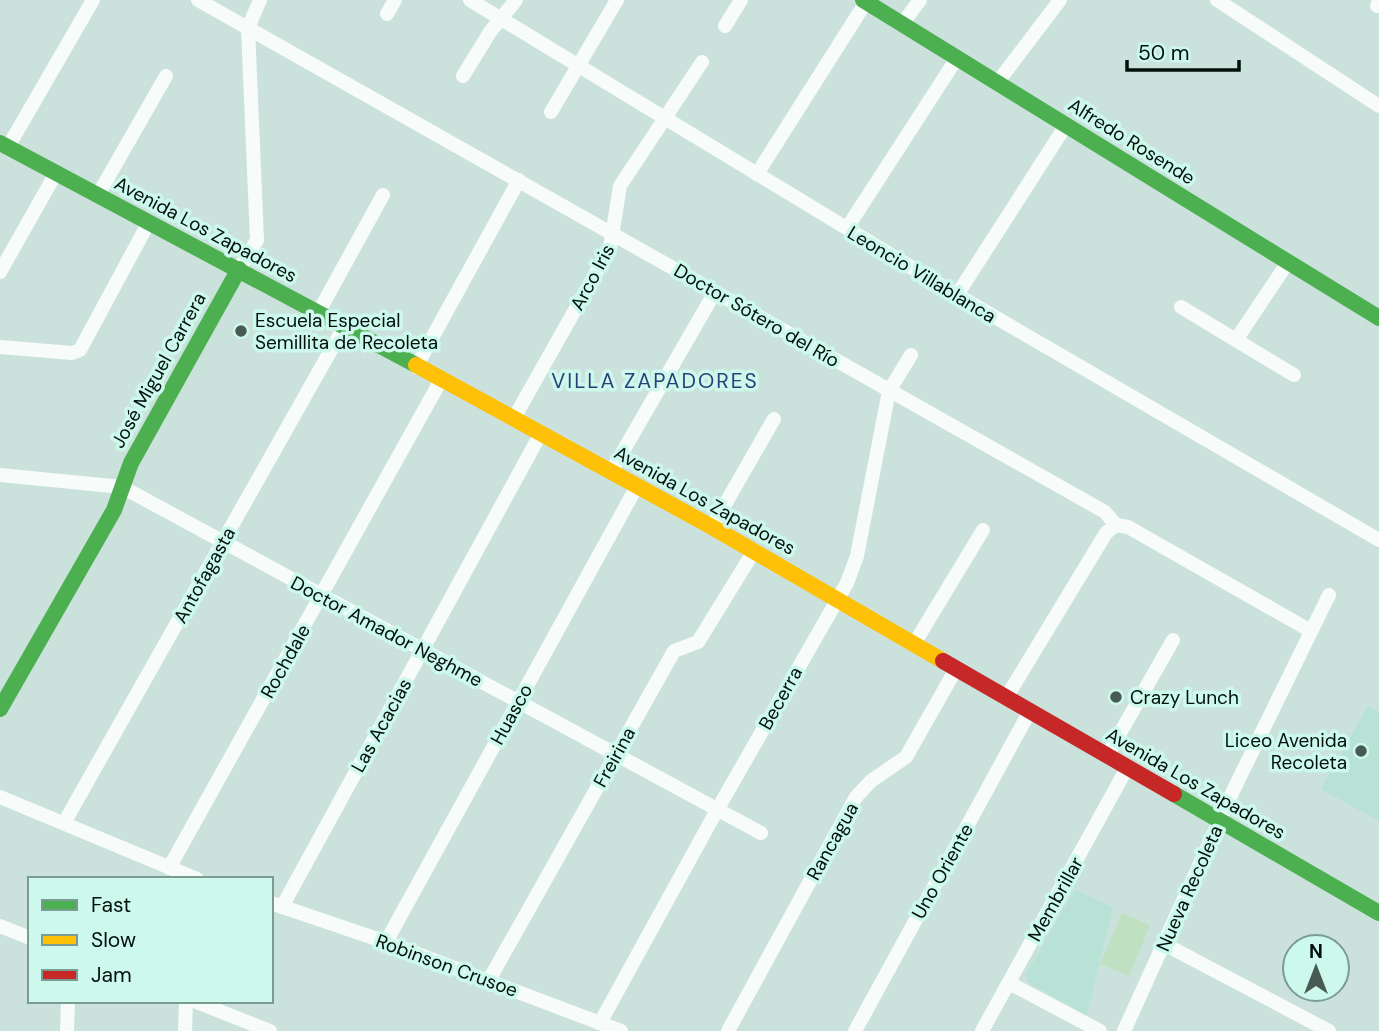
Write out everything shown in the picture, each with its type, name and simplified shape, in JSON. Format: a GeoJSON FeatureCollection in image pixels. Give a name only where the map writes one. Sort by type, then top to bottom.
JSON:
{"type":"FeatureCollection","features":[{"type":"Feature","properties":{"kind":"main road","name":"Alfredo Rosende"},"geometry":{"type":"LineString","coordinates":[[865,1],[1379,318]]}},
{"type":"Feature","properties":{"kind":"main road","name":"Avenida Los Zapadores"},"geometry":{"type":"LineString","coordinates":[[4,145],[239,269],[712,527],[1379,913]]}},
{"type":"Feature","properties":{"kind":"main road","name":"José Miguel Carrera"},"geometry":{"type":"LineString","coordinates":[[0,709],[114,510],[131,463],[239,269]]}},
{"type":"Feature","properties":{"kind":"street"},"geometry":{"type":"LineString","coordinates":[[4,145],[93,0]]}},
{"type":"Feature","properties":{"kind":"street","name":"Doctor Sótero del Río"},"geometry":{"type":"LineString","coordinates":[[198,0],[1105,512],[1116,525],[1128,527],[1311,631]]}},
{"type":"Feature","properties":{"kind":"street"},"geometry":{"type":"LineString","coordinates":[[248,28],[260,0]]}},
{"type":"Feature","properties":{"kind":"street"},"geometry":{"type":"LineString","coordinates":[[387,14],[395,0]]}},
{"type":"Feature","properties":{"kind":"street","name":"Leoncio Villablanca"},"geometry":{"type":"LineString","coordinates":[[470,0],[957,295],[1379,540]]}},
{"type":"Feature","properties":{"kind":"street"},"geometry":{"type":"LineString","coordinates":[[463,76],[516,0]]}},
{"type":"Feature","properties":{"kind":"street"},"geometry":{"type":"LineString","coordinates":[[551,112],[617,0]]}},
{"type":"Feature","properties":{"kind":"street"},"geometry":{"type":"LineString","coordinates":[[725,26],[741,0]]}},
{"type":"Feature","properties":{"kind":"street"},"geometry":{"type":"LineString","coordinates":[[902,24],[920,0]]}},
{"type":"Feature","properties":{"kind":"street"},"geometry":{"type":"LineString","coordinates":[[997,83],[1060,0]]}},
{"type":"Feature","properties":{"kind":"street"},"geometry":{"type":"LineString","coordinates":[[1217,0],[1379,106]]}},
{"type":"Feature","properties":{"kind":"street"},"geometry":{"type":"LineString","coordinates":[[757,174],[865,1]]}},
{"type":"Feature","properties":{"kind":"street","name":"José Miguel Carrera"},"geometry":{"type":"LineString","coordinates":[[239,269],[254,248],[257,235],[248,28]]}},
{"type":"Feature","properties":{"kind":"street"},"geometry":{"type":"LineString","coordinates":[[847,228],[957,58]]}},
{"type":"Feature","properties":{"kind":"street","name":"Arco Iris"},"geometry":{"type":"LineString","coordinates":[[514,418],[610,247],[620,186],[702,62]]}},
{"type":"Feature","properties":{"kind":"street"},"geometry":{"type":"LineString","coordinates":[[98,195],[166,76]]}},
{"type":"Feature","properties":{"kind":"street"},"geometry":{"type":"LineString","coordinates":[[957,295],[1066,125]]}},
{"type":"Feature","properties":{"kind":"street"},"geometry":{"type":"LineString","coordinates":[[0,272],[56,173]]}},
{"type":"Feature","properties":{"kind":"street"},"geometry":{"type":"LineString","coordinates":[[416,367],[519,180]]}},
{"type":"Feature","properties":{"kind":"street"},"geometry":{"type":"LineString","coordinates":[[318,313],[383,195]]}},
{"type":"Feature","properties":{"kind":"street"},"geometry":{"type":"LineString","coordinates":[[0,347],[77,352],[149,222]]}},
{"type":"Feature","properties":{"kind":"street"},"geometry":{"type":"LineString","coordinates":[[1236,340],[1288,262]]}},
{"type":"Feature","properties":{"kind":"street"},"geometry":{"type":"LineString","coordinates":[[611,472],[715,292]]}},
{"type":"Feature","properties":{"kind":"street"},"geometry":{"type":"LineString","coordinates":[[1181,307],[1294,376]]}},
{"type":"Feature","properties":{"kind":"street","name":"Antofagasta"},"geometry":{"type":"LineString","coordinates":[[64,823],[344,327]]}},
{"type":"Feature","properties":{"kind":"street","name":"Becerra"},"geometry":{"type":"LineString","coordinates":[[600,1023],[717,810],[847,583],[857,556],[889,391],[911,355]]}},
{"type":"Feature","properties":{"kind":"street","name":"Rochdale"},"geometry":{"type":"LineString","coordinates":[[169,868],[441,380]]}},
{"type":"Feature","properties":{"kind":"street"},"geometry":{"type":"LineString","coordinates":[[712,527],[774,419]]}},
{"type":"Feature","properties":{"kind":"street","name":"Las Acacias"},"geometry":{"type":"LineString","coordinates":[[277,905],[541,433]]}},
{"type":"Feature","properties":{"kind":"street","name":"Doctor Amador Neghme"},"geometry":{"type":"LineString","coordinates":[[1,478],[122,487],[761,833]]}},
{"type":"Feature","properties":{"kind":"street","name":"Huasco"},"geometry":{"type":"LineString","coordinates":[[386,942],[637,486]]}},
{"type":"Feature","properties":{"kind":"street"},"geometry":{"type":"LineString","coordinates":[[1006,698],[1106,533],[1116,525]]}},
{"type":"Feature","properties":{"kind":"street"},"geometry":{"type":"LineString","coordinates":[[914,644],[982,530]]}},
{"type":"Feature","properties":{"kind":"street","name":"Freirina"},"geometry":{"type":"LineString","coordinates":[[489,980],[674,651],[698,642],[754,551]]}},
{"type":"Feature","properties":{"kind":"street","name":"Nueva Recoleta"},"geometry":{"type":"LineString","coordinates":[[1124,1031],[1220,821],[1329,595]]}},
{"type":"Feature","properties":{"kind":"street"},"geometry":{"type":"LineString","coordinates":[[1107,756],[1173,640]]}},
{"type":"Feature","properties":{"kind":"street","name":"Rancagua"},"geometry":{"type":"LineString","coordinates":[[728,1031],[850,806],[863,789],[899,764],[911,750],[956,669]]}},
{"type":"Feature","properties":{"kind":"street","name":"Uno Oriente"},"geometry":{"type":"LineString","coordinates":[[855,1031],[1030,711]]}},
{"type":"Feature","properties":{"kind":"street","name":"Membrillar"},"geometry":{"type":"LineString","coordinates":[[982,1031],[1127,768]]}},
{"type":"Feature","properties":{"kind":"street"},"geometry":{"type":"LineString","coordinates":[[0,797],[192,877]]}},
{"type":"Feature","properties":{"kind":"street","name":"Robinson Crusoe"},"geometry":{"type":"LineString","coordinates":[[277,905],[386,942],[621,1031]]}},
{"type":"Feature","properties":{"kind":"street"},"geometry":{"type":"LineString","coordinates":[[0,926],[28,937]]}},
{"type":"Feature","properties":{"kind":"street"},"geometry":{"type":"LineString","coordinates":[[1164,944],[1329,1031]]}},
{"type":"Feature","properties":{"kind":"street"},"geometry":{"type":"LineString","coordinates":[[1009,984],[1100,1031]]}},
{"type":"Feature","properties":{"kind":"street"},"geometry":{"type":"LineString","coordinates":[[67,1031],[68,1003]]}},
{"type":"Feature","properties":{"kind":"street"},"geometry":{"type":"LineString","coordinates":[[185,1031],[187,1003]]}},
{"type":"Feature","properties":{"kind":"street"},"geometry":{"type":"LineString","coordinates":[[199,1003],[270,1031]]}},
{"type":"Feature","properties":{"kind":"shaded area","name":"Liceo Avenida Recoleta"},"geometry":{"type":"Polygon","coordinates":[[[1368,706],[1379,712],[1379,821],[1321,789],[1368,706]]]}},
{"type":"Feature","properties":{"kind":"shaded area"},"geometry":{"type":"Polygon","coordinates":[[[1075,890],[1113,907],[1087,1015],[1030,984],[1025,976],[1075,890]]]}},
{"type":"Feature","properties":{"kind":"shaded area"},"geometry":{"type":"Polygon","coordinates":[[[1122,913],[1150,925],[1129,976],[1100,964],[1122,913]]]}},
{"type":"Feature","properties":{"kind":"traffic: fast"},"geometry":{"type":"LineString","coordinates":[[863,0],[1379,318]]}},
{"type":"Feature","properties":{"kind":"traffic: fast"},"geometry":{"type":"LineString","coordinates":[[0,143],[416,365]]}},
{"type":"Feature","properties":{"kind":"traffic: fast"},"geometry":{"type":"LineString","coordinates":[[0,709],[114,510],[131,463],[239,269]]}},
{"type":"Feature","properties":{"kind":"traffic: fast"},"geometry":{"type":"LineString","coordinates":[[1174,794],[1379,913]]}},
{"type":"Feature","properties":{"kind":"traffic: slow"},"geometry":{"type":"LineString","coordinates":[[416,365],[712,527],[943,661]]}},
{"type":"Feature","properties":{"kind":"traffic: jam"},"geometry":{"type":"LineString","coordinates":[[943,661],[1174,794]]}},
{"type":"Feature","properties":{"kind":"place","name":"Escuela Especial Semillita de Recoleta"},"geometry":{"type":"Point","coordinates":[241,331]}},
{"type":"Feature","properties":{"kind":"place","name":"Crazy Lunch"},"geometry":{"type":"Point","coordinates":[1116,697]}},
{"type":"Feature","properties":{"kind":"place","name":"Liceo Avenida Recoleta"},"geometry":{"type":"Point","coordinates":[1361,751]}},
{"type":"Feature","properties":{"kind":"district","name":"VILLA ZAPADORES"},"geometry":{"type":"Point","coordinates":[655,381]}}]}
